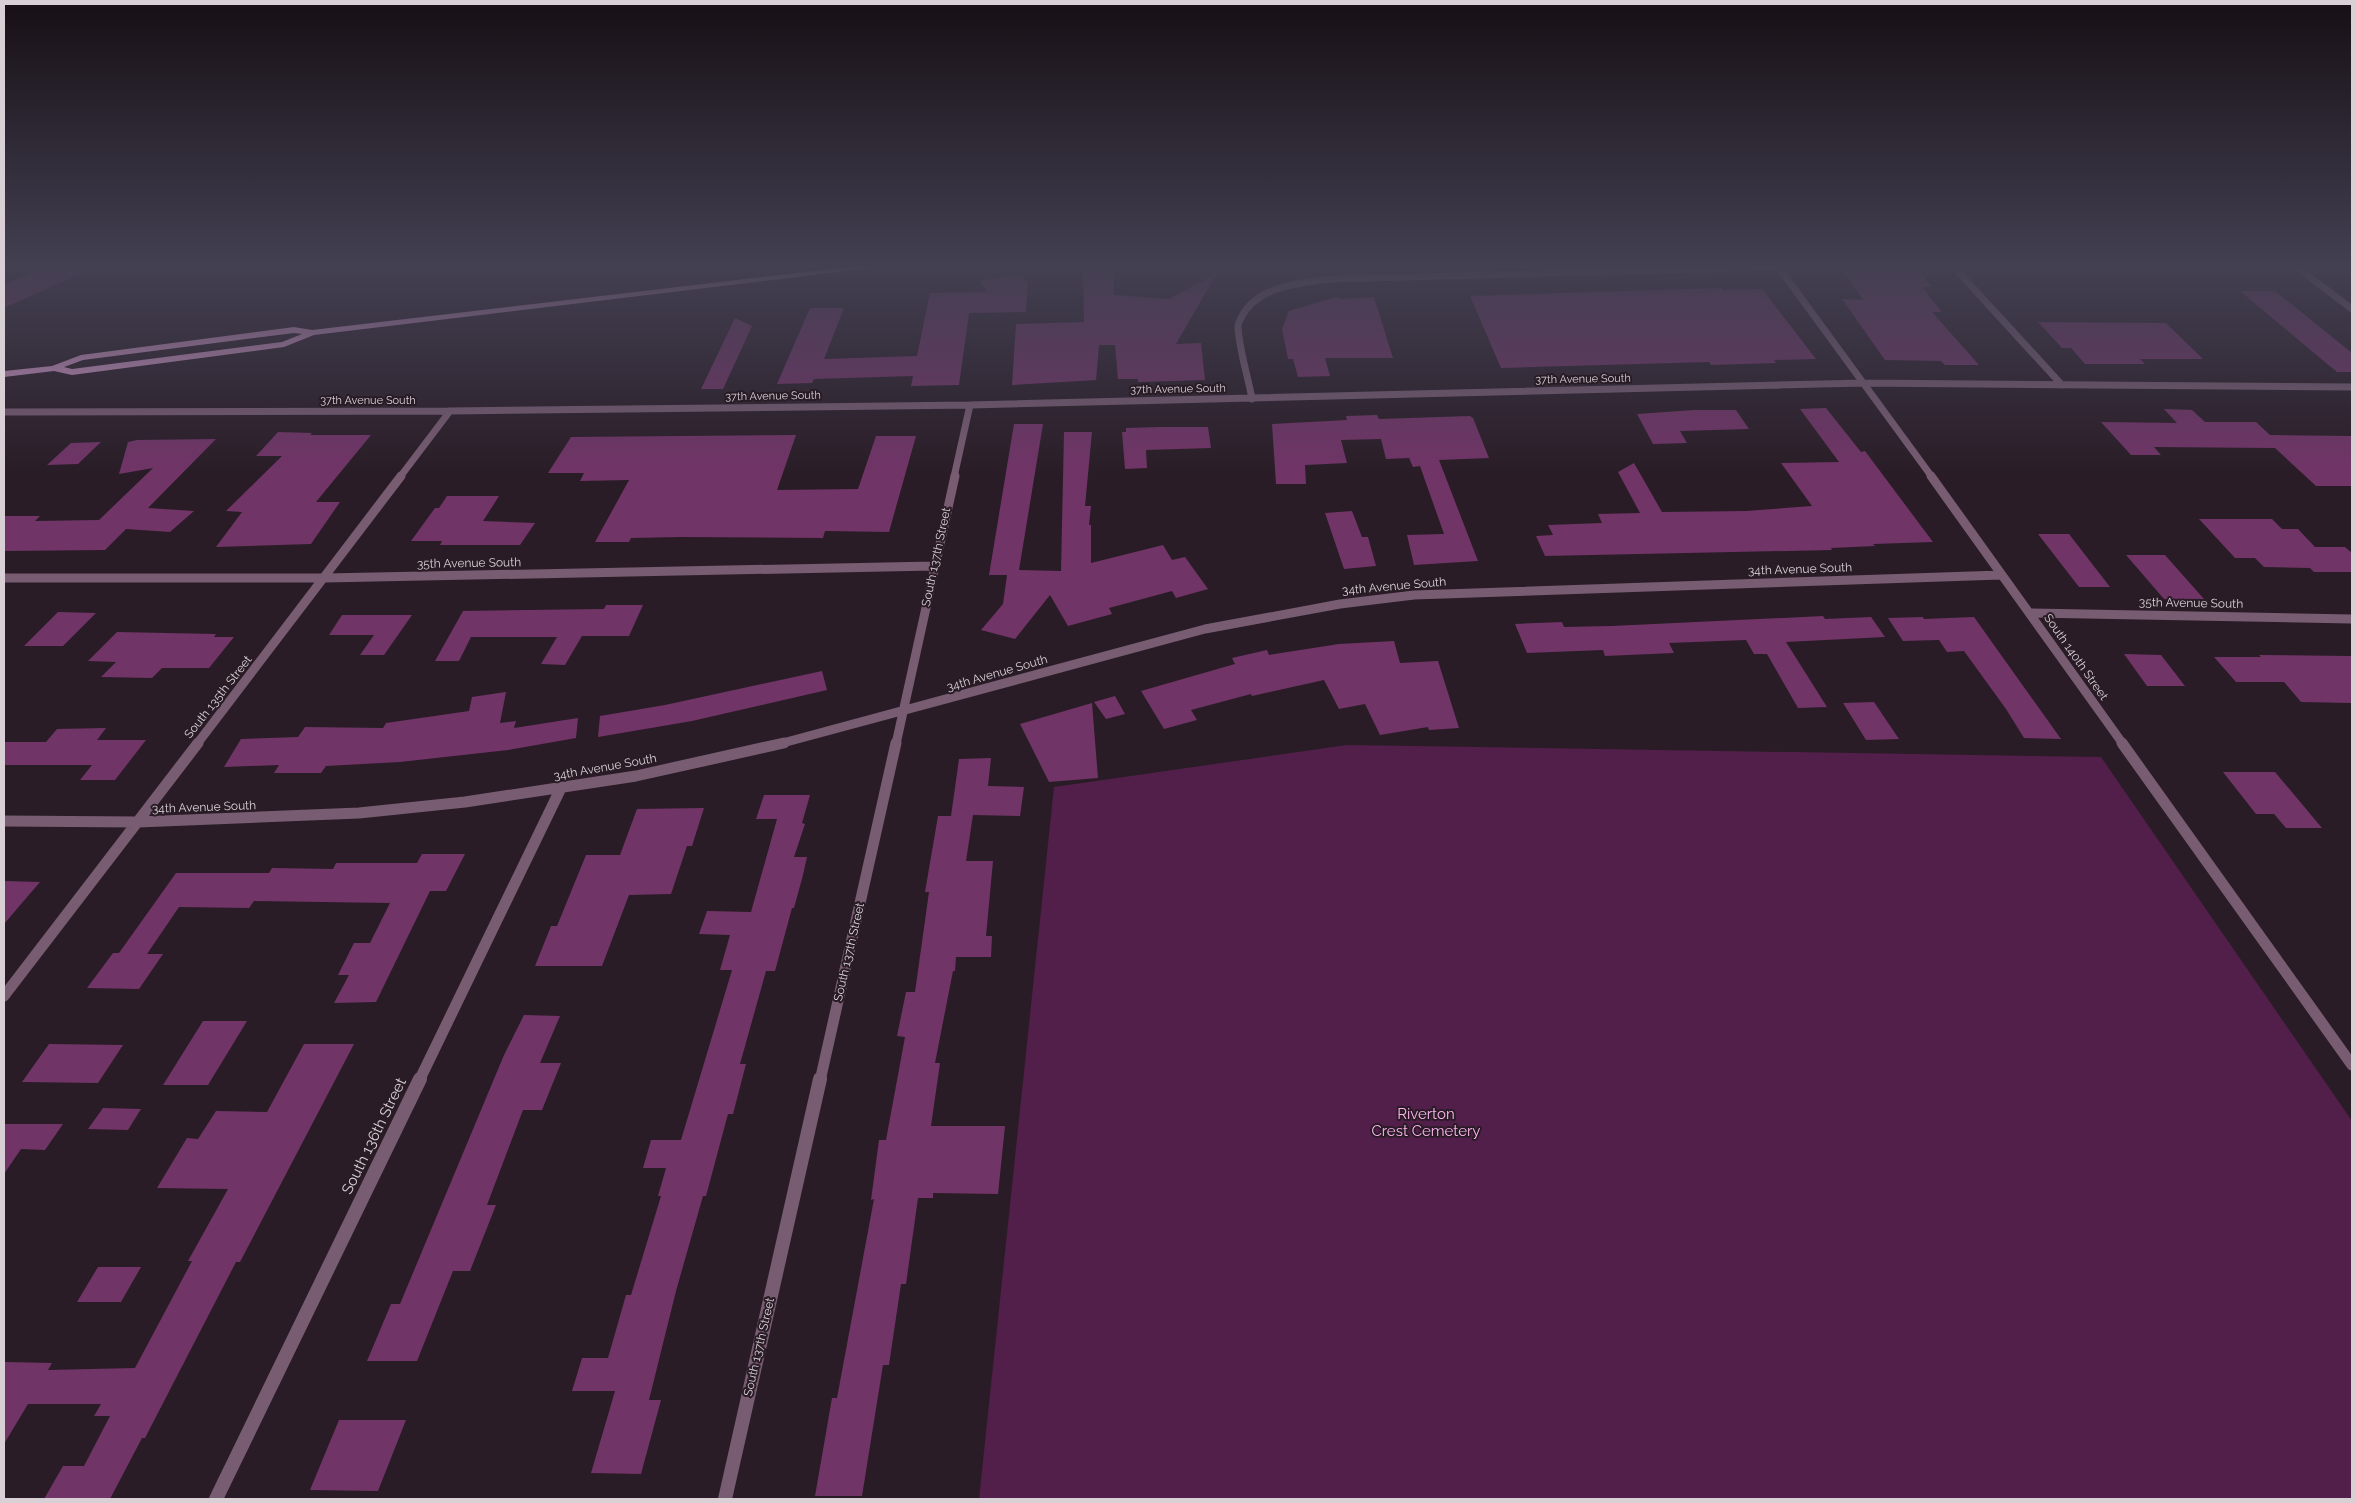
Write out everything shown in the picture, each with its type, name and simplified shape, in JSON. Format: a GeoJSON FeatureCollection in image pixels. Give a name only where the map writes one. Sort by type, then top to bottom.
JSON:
{"type":"FeatureCollection","features":[{"type":"Feature","properties":{"kind":"main road"},"geometry":{"type":"LineString","coordinates":[[4,374],[54,368],[72,372],[284,344],[307,335]]}},
{"type":"Feature","properties":{"kind":"street"},"geometry":{"type":"LineString","coordinates":[[1240,335],[1252,399]]}},
{"type":"Feature","properties":{"kind":"street","name":"South 140th Street"},"geometry":{"type":"LineString","coordinates":[[1829,335],[2030,613],[2352,1065]]}},
{"type":"Feature","properties":{"kind":"street"},"geometry":{"type":"LineString","coordinates":[[2017,335],[2062,385]]}},
{"type":"Feature","properties":{"kind":"street","name":"37th Avenue South"},"geometry":{"type":"LineString","coordinates":[[4,412],[450,411],[970,405],[1864,383],[2352,387]]}},
{"type":"Feature","properties":{"kind":"street","name":"South 137th Street"},"geometry":{"type":"LineString","coordinates":[[725,1499],[903,712],[970,405]]}},
{"type":"Feature","properties":{"kind":"street","name":"South 135th Street"},"geometry":{"type":"LineString","coordinates":[[4,996],[325,578],[450,411]]}},
{"type":"Feature","properties":{"kind":"street","name":"35th Avenue South"},"geometry":{"type":"LineString","coordinates":[[4,578],[325,578],[934,566]]}},
{"type":"Feature","properties":{"kind":"street","name":"34th Avenue South"},"geometry":{"type":"LineString","coordinates":[[4,821],[138,822],[359,813],[465,802],[560,788],[645,774],[785,743],[1205,629],[1340,604],[1414,595],[2001,575]]}},
{"type":"Feature","properties":{"kind":"street","name":"35th Avenue South"},"geometry":{"type":"LineString","coordinates":[[2030,613],[2352,619]]}},
{"type":"Feature","properties":{"kind":"street","name":"South 136th Street"},"geometry":{"type":"LineString","coordinates":[[216,1499],[560,788]]}},
{"type":"Feature","properties":{"kind":"green space","name":"Riverton Crest Cemetery"},"geometry":{"type":"Polygon","coordinates":[[[1347,745],[2101,757],[2352,1121],[2352,1499],[979,1499],[1054,787],[1347,745]]]}},
{"type":"Feature","properties":{"kind":"building"},"geometry":{"type":"Polygon","coordinates":[[[727,335],[748,335],[723,389],[701,389],[727,335]]]}},
{"type":"Feature","properties":{"kind":"building"},"geometry":{"type":"Polygon","coordinates":[[[798,335],[833,335],[824,359],[917,356],[921,335],[966,335],[959,385],[911,386],[913,376],[814,379],[812,383],[777,384],[798,335]]]}},
{"type":"Feature","properties":{"kind":"building"},"geometry":{"type":"Polygon","coordinates":[[[1015,335],[1181,335],[1176,344],[1201,343],[1205,380],[1138,382],[1138,379],[1118,379],[1115,345],[1099,345],[1096,380],[1012,385],[1015,335]]]}},
{"type":"Feature","properties":{"kind":"building"},"geometry":{"type":"Polygon","coordinates":[[[1283,335],[1386,335],[1393,358],[1325,358],[1330,376],[1298,377],[1293,359],[1288,359],[1283,335]]]}},
{"type":"Feature","properties":{"kind":"building"},"geometry":{"type":"Polygon","coordinates":[[[1487,335],[1798,335],[1816,359],[1774,360],[1776,363],[1711,365],[1709,362],[1501,368],[1487,335]]]}},
{"type":"Feature","properties":{"kind":"building"},"geometry":{"type":"Polygon","coordinates":[[[1867,335],[1953,335],[1979,365],[1945,365],[1941,361],[1885,360],[1867,335]]]}},
{"type":"Feature","properties":{"kind":"building"},"geometry":{"type":"Polygon","coordinates":[[[2050,335],[2178,335],[2203,359],[2140,359],[2145,364],[2085,364],[2071,348],[2062,348],[2050,335]]]}},
{"type":"Feature","properties":{"kind":"building"},"geometry":{"type":"Polygon","coordinates":[[[2293,335],[2330,335],[2352,353],[2352,372],[2337,372],[2293,335]]]}},
{"type":"Feature","properties":{"kind":"building"},"geometry":{"type":"Polygon","coordinates":[[[1826,408],[1861,452],[1865,451],[1933,542],[1873,544],[1875,546],[1831,548],[1832,550],[1545,556],[1536,536],[1553,535],[1548,525],[1602,523],[1598,514],[1640,513],[1618,472],[1634,463],[1662,512],[1746,511],[1812,506],[1781,463],[1839,462],[1800,409],[1826,408]]]}},
{"type":"Feature","properties":{"kind":"building"},"geometry":{"type":"Polygon","coordinates":[[[2164,409],[2192,410],[2205,422],[2256,422],[2270,435],[2352,436],[2352,486],[2316,486],[2275,448],[2154,447],[2161,455],[2131,455],[2101,422],[2177,423],[2164,409]]]}},
{"type":"Feature","properties":{"kind":"building"},"geometry":{"type":"Polygon","coordinates":[[[1694,410],[1736,410],[1749,429],[1680,431],[1687,443],[1653,444],[1637,414],[1694,410]]]}},
{"type":"Feature","properties":{"kind":"building"},"geometry":{"type":"Polygon","coordinates":[[[1377,415],[1379,419],[1470,416],[1473,418],[1489,458],[1439,460],[1478,561],[1414,565],[1407,535],[1444,534],[1420,466],[1413,467],[1409,458],[1386,459],[1381,439],[1341,440],[1347,463],[1305,465],[1306,484],[1276,484],[1272,424],[1347,420],[1346,416],[1377,415]]]}},
{"type":"Feature","properties":{"kind":"building"},"geometry":{"type":"Polygon","coordinates":[[[1014,424],[1043,424],[1019,570],[1061,571],[1064,432],[1092,432],[1085,506],[1091,506],[1089,525],[1091,525],[1091,563],[1163,545],[1172,560],[1185,557],[1208,589],[1176,598],[1172,591],[1109,608],[1112,614],[1068,626],[1050,595],[1015,639],[981,630],[1003,604],[1007,575],[989,575],[1014,424]]]}},
{"type":"Feature","properties":{"kind":"building"},"geometry":{"type":"Polygon","coordinates":[[[1208,427],[1211,448],[1146,450],[1147,468],[1125,469],[1122,432],[1126,432],[1126,428],[1208,427]]]}},
{"type":"Feature","properties":{"kind":"building"},"geometry":{"type":"Polygon","coordinates":[[[278,432],[312,433],[310,435],[371,435],[316,502],[340,502],[311,544],[216,547],[242,512],[226,511],[282,456],[256,456],[278,432]]]}},
{"type":"Feature","properties":{"kind":"building"},"geometry":{"type":"Polygon","coordinates":[[[796,435],[777,490],[858,489],[876,436],[916,436],[889,532],[825,531],[823,538],[681,537],[631,538],[629,542],[595,542],[629,480],[580,481],[584,473],[548,473],[571,437],[796,435]]]}},
{"type":"Feature","properties":{"kind":"building"},"geometry":{"type":"Polygon","coordinates":[[[216,439],[148,508],[194,511],[170,532],[126,529],[105,550],[4,551],[4,516],[40,516],[35,521],[99,520],[153,468],[119,474],[128,442],[137,440],[216,439]]]}},
{"type":"Feature","properties":{"kind":"building"},"geometry":{"type":"Polygon","coordinates":[[[101,442],[78,464],[47,465],[71,443],[101,442]]]}},
{"type":"Feature","properties":{"kind":"building"},"geometry":{"type":"Polygon","coordinates":[[[447,496],[499,496],[483,521],[535,523],[520,545],[440,545],[442,541],[411,541],[435,508],[439,508],[447,496]]]}},
{"type":"Feature","properties":{"kind":"building"},"geometry":{"type":"Polygon","coordinates":[[[1352,511],[1362,537],[1368,537],[1376,566],[1344,569],[1325,513],[1352,511]]]}},
{"type":"Feature","properties":{"kind":"building"},"geometry":{"type":"Polygon","coordinates":[[[2199,519],[2272,519],[2282,529],[2298,529],[2315,547],[2345,547],[2352,553],[2352,572],[2314,572],[2310,568],[2264,567],[2255,558],[2235,558],[2199,519]]]}},
{"type":"Feature","properties":{"kind":"building"},"geometry":{"type":"Polygon","coordinates":[[[2038,534],[2069,534],[2110,587],[2079,587],[2038,534]]]}},
{"type":"Feature","properties":{"kind":"building"},"geometry":{"type":"Polygon","coordinates":[[[2126,555],[2165,555],[2204,599],[2164,599],[2126,555]]]}},
{"type":"Feature","properties":{"kind":"building"},"geometry":{"type":"Polygon","coordinates":[[[606,605],[643,605],[629,636],[582,636],[565,665],[541,664],[557,637],[471,637],[459,661],[435,661],[463,611],[604,609],[606,605]]]}},
{"type":"Feature","properties":{"kind":"building"},"geometry":{"type":"Polygon","coordinates":[[[58,612],[96,613],[63,646],[24,646],[58,612]]]}},
{"type":"Feature","properties":{"kind":"building"},"geometry":{"type":"Polygon","coordinates":[[[342,615],[412,615],[384,655],[360,655],[374,635],[329,635],[342,615]]]}},
{"type":"Feature","properties":{"kind":"building"},"geometry":{"type":"Polygon","coordinates":[[[1823,616],[1825,619],[1871,617],[1885,637],[1786,642],[1827,707],[1798,708],[1767,654],[1754,654],[1746,640],[1669,643],[1674,653],[1605,656],[1603,650],[1527,653],[1515,624],[1562,622],[1564,627],[1612,626],[1823,616]]]}},
{"type":"Feature","properties":{"kind":"building"},"geometry":{"type":"Polygon","coordinates":[[[1923,617],[1924,619],[1974,617],[2061,739],[2024,738],[2006,709],[1964,651],[1947,652],[1939,640],[1903,641],[1888,618],[1923,617]]]}},
{"type":"Feature","properties":{"kind":"building"},"geometry":{"type":"Polygon","coordinates":[[[117,632],[216,634],[214,637],[234,637],[209,668],[162,668],[152,678],[101,677],[116,662],[88,661],[117,632]]]}},
{"type":"Feature","properties":{"kind":"building"},"geometry":{"type":"Polygon","coordinates":[[[1394,641],[1400,663],[1438,661],[1459,728],[1429,730],[1428,727],[1380,735],[1365,704],[1339,709],[1324,680],[1252,696],[1251,694],[1191,710],[1197,720],[1164,729],[1141,691],[1235,664],[1232,658],[1267,650],[1269,655],[1339,644],[1394,641]]]}},
{"type":"Feature","properties":{"kind":"building"},"geometry":{"type":"Polygon","coordinates":[[[2124,654],[2161,655],[2185,686],[2147,686],[2124,654]]]}},
{"type":"Feature","properties":{"kind":"building"},"geometry":{"type":"Polygon","coordinates":[[[2259,655],[2352,656],[2352,703],[2301,702],[2284,682],[2236,682],[2214,657],[2261,657],[2259,655]]]}},
{"type":"Feature","properties":{"kind":"building"},"geometry":{"type":"Polygon","coordinates":[[[822,671],[827,690],[692,721],[598,737],[600,716],[665,705],[822,671]]]}},
{"type":"Feature","properties":{"kind":"building"},"geometry":{"type":"Polygon","coordinates":[[[506,692],[500,723],[516,721],[514,728],[578,718],[576,738],[508,750],[400,762],[326,766],[321,773],[274,773],[279,765],[224,767],[241,739],[298,737],[305,727],[383,728],[386,723],[469,711],[472,697],[506,692]]]}},
{"type":"Feature","properties":{"kind":"building"},"geometry":{"type":"Polygon","coordinates":[[[1115,696],[1125,714],[1106,719],[1094,702],[1115,696]]]}},
{"type":"Feature","properties":{"kind":"building"},"geometry":{"type":"Polygon","coordinates":[[[1874,702],[1899,739],[1866,740],[1843,703],[1874,702]]]}},
{"type":"Feature","properties":{"kind":"building"},"geometry":{"type":"Polygon","coordinates":[[[1092,703],[1098,778],[1049,782],[1020,724],[1092,703]]]}},
{"type":"Feature","properties":{"kind":"building"},"geometry":{"type":"Polygon","coordinates":[[[106,728],[97,740],[146,740],[115,780],[80,780],[92,765],[4,765],[4,742],[46,742],[57,729],[106,728]]]}},
{"type":"Feature","properties":{"kind":"building"},"geometry":{"type":"Polygon","coordinates":[[[991,758],[988,786],[1024,787],[1020,816],[973,815],[966,861],[993,861],[986,936],[992,936],[991,957],[956,957],[955,971],[953,971],[935,1063],[940,1063],[931,1126],[1005,1126],[998,1194],[933,1193],[933,1198],[918,1198],[906,1284],[901,1284],[889,1365],[883,1365],[862,1496],[815,1496],[832,1398],[837,1398],[874,1199],[871,1200],[879,1140],[886,1140],[905,1037],[897,1036],[906,992],[915,992],[929,892],[925,892],[938,816],[951,816],[959,759],[991,758]]]}},
{"type":"Feature","properties":{"kind":"building"},"geometry":{"type":"Polygon","coordinates":[[[2223,772],[2275,772],[2322,828],[2286,828],[2274,814],[2256,814],[2223,772]]]}},
{"type":"Feature","properties":{"kind":"building"},"geometry":{"type":"Polygon","coordinates":[[[764,795],[810,795],[802,823],[805,824],[794,857],[807,857],[803,875],[775,971],[766,971],[740,1064],[746,1064],[733,1114],[728,1114],[706,1196],[703,1196],[676,1291],[649,1400],[661,1400],[641,1474],[591,1473],[615,1391],[572,1391],[582,1358],[608,1358],[626,1295],[631,1295],[661,1196],[658,1196],[666,1168],[643,1168],[651,1140],[681,1140],[732,970],[720,970],[730,935],[699,934],[707,911],[751,912],[777,819],[756,819],[764,795]]]}},
{"type":"Feature","properties":{"kind":"building"},"geometry":{"type":"Polygon","coordinates":[[[704,808],[692,846],[687,846],[671,894],[629,895],[602,966],[535,966],[551,926],[557,926],[586,855],[620,855],[637,809],[704,808]]]}},
{"type":"Feature","properties":{"kind":"building"},"geometry":{"type":"Polygon","coordinates":[[[422,854],[465,854],[446,891],[430,891],[376,1002],[334,1003],[349,975],[338,975],[354,943],[370,943],[390,903],[254,901],[249,908],[179,907],[147,954],[163,954],[139,989],[87,988],[113,953],[119,953],[176,873],[269,873],[272,868],[333,869],[336,863],[417,863],[422,854]]]}},
{"type":"Feature","properties":{"kind":"building"},"geometry":{"type":"Polygon","coordinates":[[[4,881],[40,882],[4,924],[4,881]]]}},
{"type":"Feature","properties":{"kind":"building"},"geometry":{"type":"Polygon","coordinates":[[[524,1015],[560,1016],[540,1063],[561,1063],[542,1110],[523,1110],[487,1205],[496,1205],[470,1271],[453,1271],[417,1361],[367,1361],[391,1304],[400,1304],[504,1055],[524,1015]]]}},
{"type":"Feature","properties":{"kind":"building"},"geometry":{"type":"Polygon","coordinates":[[[203,1021],[247,1021],[208,1085],[163,1085],[203,1021]]]}},
{"type":"Feature","properties":{"kind":"building"},"geometry":{"type":"Polygon","coordinates":[[[49,1044],[123,1045],[98,1083],[22,1082],[49,1044]]]}},
{"type":"Feature","properties":{"kind":"building"},"geometry":{"type":"Polygon","coordinates":[[[304,1044],[354,1044],[240,1262],[236,1262],[145,1438],[142,1438],[110,1499],[44,1499],[63,1466],[84,1466],[110,1416],[94,1416],[101,1404],[28,1404],[4,1444],[4,1362],[52,1363],[48,1370],[135,1368],[192,1261],[188,1261],[228,1189],[157,1188],[187,1138],[198,1139],[216,1111],[267,1112],[304,1044]]]}},
{"type":"Feature","properties":{"kind":"building"},"geometry":{"type":"Polygon","coordinates":[[[103,1108],[141,1109],[128,1130],[88,1129],[103,1108]]]}},
{"type":"Feature","properties":{"kind":"building"},"geometry":{"type":"Polygon","coordinates":[[[4,1124],[63,1124],[45,1150],[21,1149],[4,1174],[4,1124]]]}},
{"type":"Feature","properties":{"kind":"building"},"geometry":{"type":"Polygon","coordinates":[[[98,1267],[141,1267],[121,1302],[77,1302],[98,1267]]]}},
{"type":"Feature","properties":{"kind":"building"},"geometry":{"type":"Polygon","coordinates":[[[339,1420],[406,1420],[378,1491],[310,1490],[339,1420]]]}}]}
